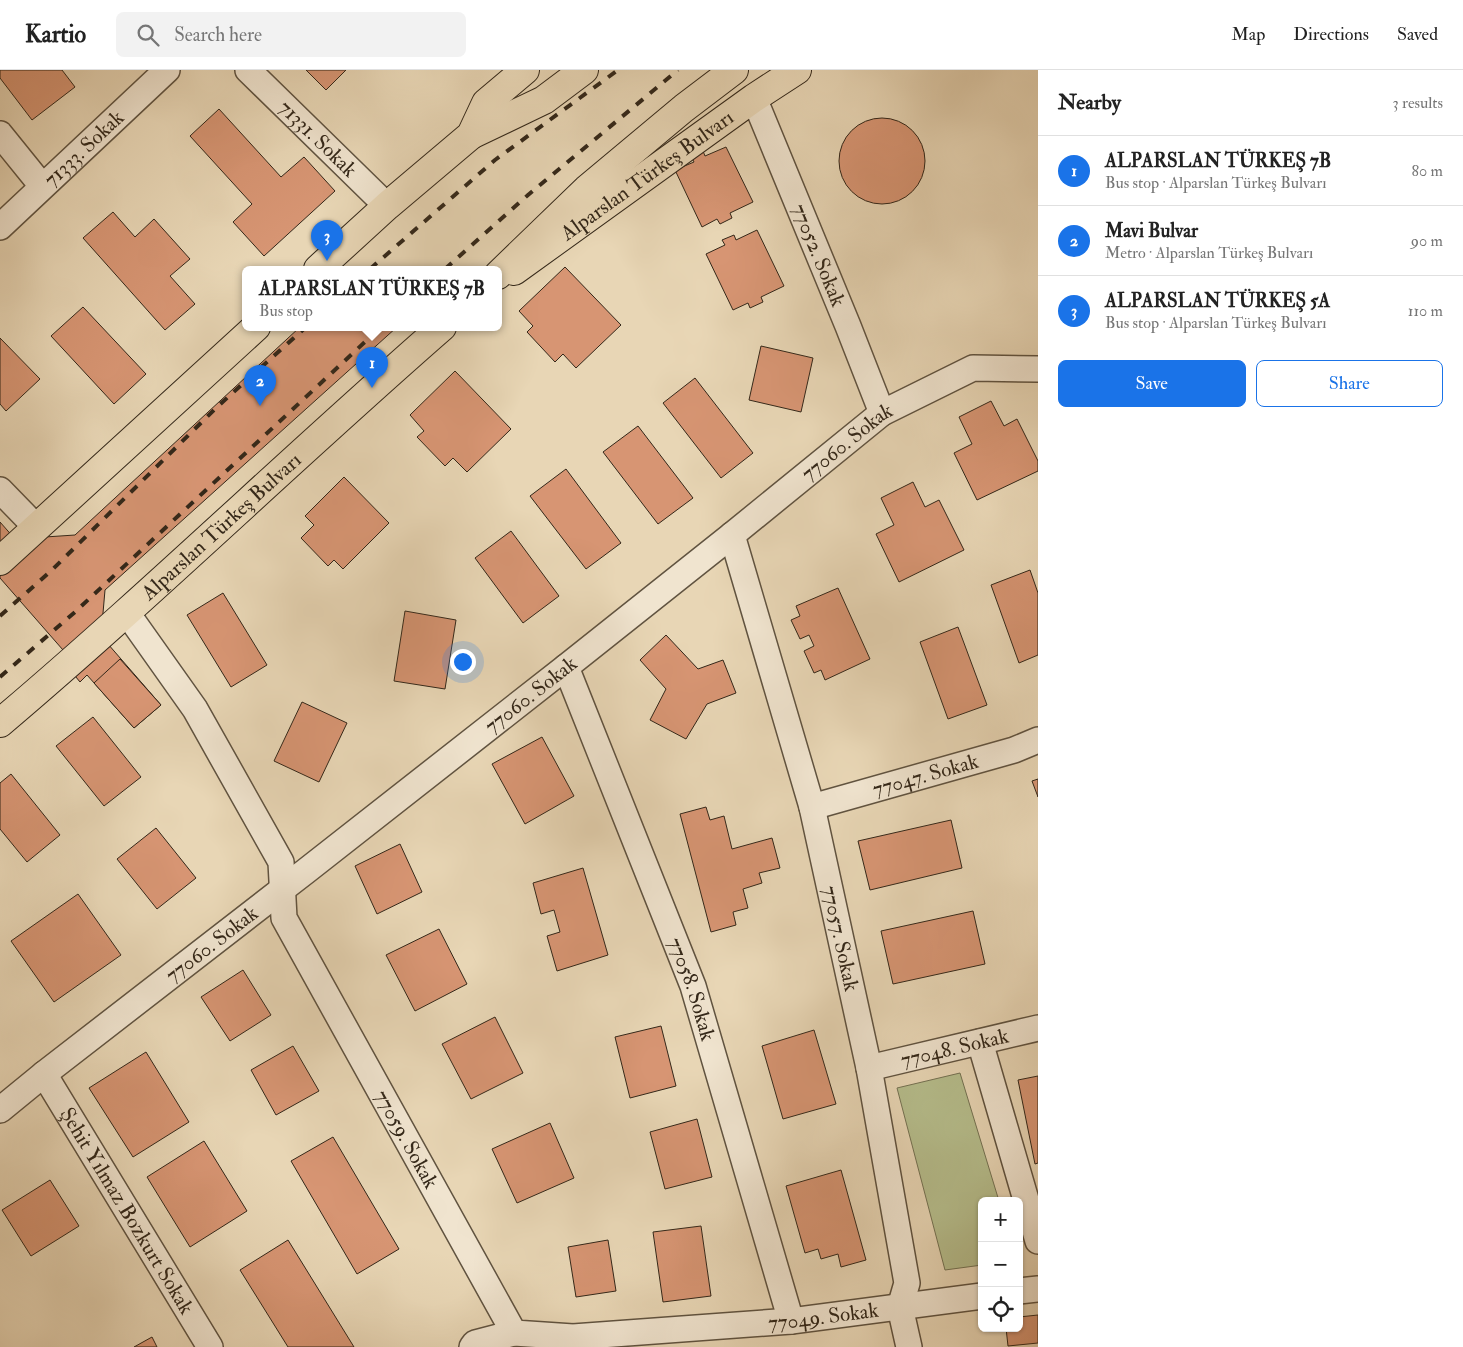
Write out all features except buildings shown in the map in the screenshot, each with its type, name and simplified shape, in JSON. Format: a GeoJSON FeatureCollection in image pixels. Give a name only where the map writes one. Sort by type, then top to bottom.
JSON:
{"type":"FeatureCollection","features":[{"type":"Feature","properties":{"kind":"main road"},"geometry":{"type":"LineString","coordinates":[[470,135],[486,104],[525,70]]}},
{"type":"Feature","properties":{"kind":"main road"},"geometry":{"type":"LineString","coordinates":[[321,266],[387,206],[470,135],[544,100],[584,70]]}},
{"type":"Feature","properties":{"kind":"main road","name":"Alparslan Türkeş Bulvarı"},"geometry":{"type":"LineString","coordinates":[[502,271],[587,189],[684,108],[734,70]]}},
{"type":"Feature","properties":{"kind":"main road","name":"Alparslan Türkeş Bulvarı"},"geometry":{"type":"LineString","coordinates":[[502,279],[754,98],[797,70]]}},
{"type":"Feature","properties":{"kind":"main road"},"geometry":{"type":"LineString","coordinates":[[0,560],[252,331]]}},
{"type":"Feature","properties":{"kind":"main road","name":"Alparslan Türkeş Bulvarı"},"geometry":{"type":"LineString","coordinates":[[0,723],[127,613],[372,388],[437,331]]}},
{"type":"Feature","properties":{"kind":"street","name":"71333. Sokak"},"geometry":{"type":"LineString","coordinates":[[0,227],[167,70]]}},
{"type":"Feature","properties":{"kind":"street","name":"71331. Sokak"},"geometry":{"type":"LineString","coordinates":[[248,70],[387,206]]}},
{"type":"Feature","properties":{"kind":"street","name":"77052. Sokak"},"geometry":{"type":"LineString","coordinates":[[754,98],[882,413]]}},
{"type":"Feature","properties":{"kind":"street"},"geometry":{"type":"LineString","coordinates":[[0,134],[42,186]]}},
{"type":"Feature","properties":{"kind":"street","name":"77060. Sokak"},"geometry":{"type":"LineString","coordinates":[[0,1110],[566,668],[882,413],[973,368],[1038,370]]}},
{"type":"Feature","properties":{"kind":"street"},"geometry":{"type":"LineString","coordinates":[[0,490],[36,527]]}},
{"type":"Feature","properties":{"kind":"street","name":"77057. Sokak"},"geometry":{"type":"LineString","coordinates":[[732,535],[812,807],[869,1068],[907,1284],[900,1307],[909,1347]]}},
{"type":"Feature","properties":{"kind":"street","name":"77059. Sokak"},"geometry":{"type":"LineString","coordinates":[[127,613],[195,709],[282,862],[284,918],[514,1333]]}},
{"type":"Feature","properties":{"kind":"street","name":"77058. Sokak"},"geometry":{"type":"LineString","coordinates":[[566,668],[693,986],[791,1321]]}},
{"type":"Feature","properties":{"kind":"street","name":"77047. Sokak"},"geometry":{"type":"LineString","coordinates":[[812,807],[1014,750],[1038,740]]}},
{"type":"Feature","properties":{"kind":"street","name":"77048. Sokak"},"geometry":{"type":"LineString","coordinates":[[869,1068],[1038,1028]]}},
{"type":"Feature","properties":{"kind":"street"},"geometry":{"type":"LineString","coordinates":[[980,1042],[1038,1241]]}},
{"type":"Feature","properties":{"kind":"street","name":"Şehit Yılmaz Bozkurt Sokak"},"geometry":{"type":"LineString","coordinates":[[44,1074],[210,1347]]}},
{"type":"Feature","properties":{"kind":"street"},"geometry":{"type":"LineString","coordinates":[[1023,1291],[1038,1289]]}},
{"type":"Feature","properties":{"kind":"street","name":"77049. Sokak"},"geometry":{"type":"LineString","coordinates":[[575,1342],[791,1321],[978,1297]]}},
{"type":"Feature","properties":{"kind":"street"},"geometry":{"type":"LineString","coordinates":[[472,1347],[475,1343],[514,1333],[575,1342]]}},
{"type":"Feature","properties":{"kind":"green space"},"geometry":{"type":"Polygon","coordinates":[[[960,1073],[998,1197],[978,1197],[978,1266],[945,1270],[897,1088],[960,1073]]]}},
{"type":"Feature","properties":{"kind":"railway"},"geometry":{"type":"LineString","coordinates":[[373,266],[495,160],[618,70]]}},
{"type":"Feature","properties":{"kind":"railway"},"geometry":{"type":"LineString","coordinates":[[448,266],[528,195],[678,70]]}},
{"type":"Feature","properties":{"kind":"railway"},"geometry":{"type":"LineString","coordinates":[[0,616],[52,570],[217,407],[302,331]]}},
{"type":"Feature","properties":{"kind":"railway"},"geometry":{"type":"LineString","coordinates":[[0,677],[75,612],[377,331]]}},
{"type":"Feature","properties":{"kind":"place","name":"ALPARSLAN TÜRKEŞ 5A"},"geometry":{"type":"Point","coordinates":[327,261]}},
{"type":"Feature","properties":{"kind":"place","name":"ALPARSLAN TÜRKEŞ 7B"},"geometry":{"type":"Point","coordinates":[372,388]}},
{"type":"Feature","properties":{"kind":"place","name":"Mavi Bulvar"},"geometry":{"type":"Point","coordinates":[260,406]}}]}
